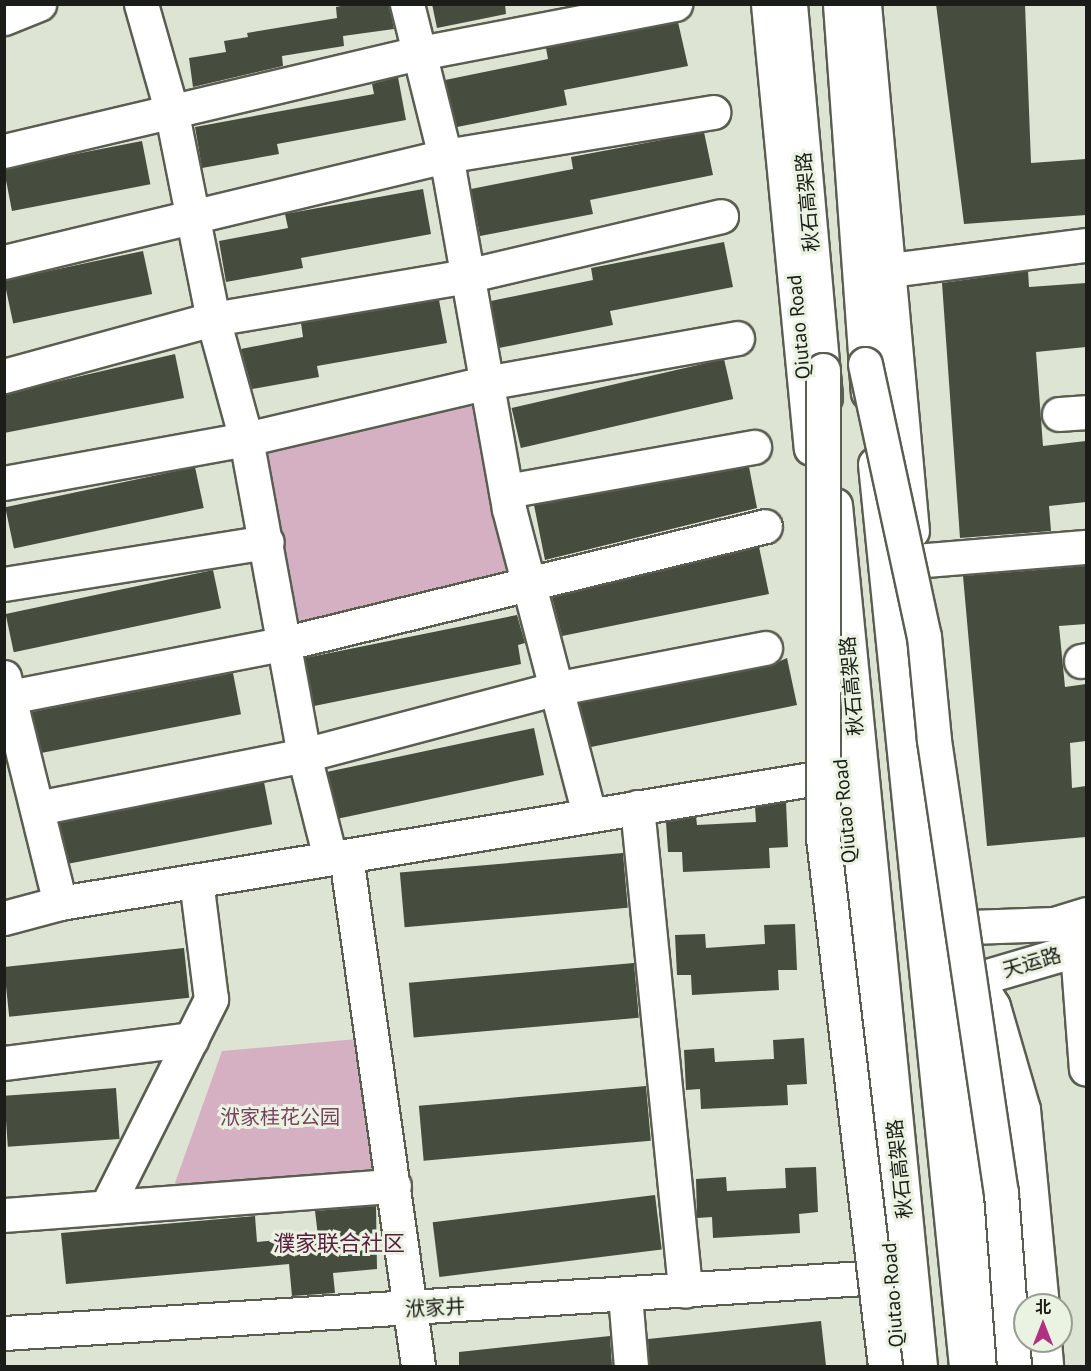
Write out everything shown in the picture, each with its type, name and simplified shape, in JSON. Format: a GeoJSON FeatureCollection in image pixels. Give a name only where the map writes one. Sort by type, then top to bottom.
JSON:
{"type":"FeatureCollection","features":[{"type":"Feature","properties":{"kind":"main road"},"geometry":{"type":"LineString","coordinates":[[4,18],[39,4]]}},
{"type":"Feature","properties":{"kind":"main road"},"geometry":{"type":"LineString","coordinates":[[141,4],[171,109],[195,217],[213,319],[246,440],[267,542],[282,644],[304,755],[338,857],[394,1186],[418,1366]]}},
{"type":"Feature","properties":{"kind":"main road"},"geometry":{"type":"LineString","coordinates":[[407,4],[445,156],[485,383],[526,582],[589,815]]}},
{"type":"Feature","properties":{"kind":"main road"},"geometry":{"type":"LineString","coordinates":[[4,151],[171,109],[420,53],[675,4]]}},
{"type":"Feature","properties":{"kind":"main road","name":"Qiutao Road"},"geometry":{"type":"LineString","coordinates":[[768,4],[842,774],[859,987],[891,1253],[899,1366]]}},
{"type":"Feature","properties":{"kind":"main road","name":"秋石高架路"},"geometry":{"type":"LineString","coordinates":[[790,4],[823,370],[920,1366]]}},
{"type":"Feature","properties":{"kind":"main road"},"geometry":{"type":"LineString","coordinates":[[840,4],[865,364],[966,1366]]}},
{"type":"Feature","properties":{"kind":"main road"},"geometry":{"type":"LineString","coordinates":[[864,4],[890,270],[943,928],[978,1209],[988,1366]]}},
{"type":"Feature","properties":{"kind":"main road"},"geometry":{"type":"LineString","coordinates":[[4,262],[445,156],[713,112]]}},
{"type":"Feature","properties":{"kind":"main road"},"geometry":{"type":"LineString","coordinates":[[4,376],[213,319],[466,276],[721,216]]}},
{"type":"Feature","properties":{"kind":"main road"},"geometry":{"type":"LineString","coordinates":[[890,270],[1086,245]]}},
{"type":"Feature","properties":{"kind":"main road"},"geometry":{"type":"LineString","coordinates":[[4,483],[246,440],[485,383],[737,338]]}},
{"type":"Feature","properties":{"kind":"main road"},"geometry":{"type":"LineString","coordinates":[[865,364],[924,636],[934,740],[1001,1193],[1014,1366]]}},
{"type":"Feature","properties":{"kind":"main road"},"geometry":{"type":"LineString","coordinates":[[823,370],[823,838],[885,1366]]}},
{"type":"Feature","properties":{"kind":"main road"},"geometry":{"type":"LineString","coordinates":[[506,491],[754,447]]}},
{"type":"Feature","properties":{"kind":"main road"},"geometry":{"type":"LineString","coordinates":[[60,903],[7,687],[282,644],[526,582],[765,526]]}},
{"type":"Feature","properties":{"kind":"main road"},"geometry":{"type":"LineString","coordinates":[[4,584],[267,542]]}},
{"type":"Feature","properties":{"kind":"main road"},"geometry":{"type":"LineString","coordinates":[[914,561],[1086,547]]}},
{"type":"Feature","properties":{"kind":"main road"},"geometry":{"type":"LineString","coordinates":[[37,807],[304,755],[554,689],[765,648]]}},
{"type":"Feature","properties":{"kind":"main road"},"geometry":{"type":"LineString","coordinates":[[4,918],[60,903],[842,774]]}},
{"type":"Feature","properties":{"kind":"main road"},"geometry":{"type":"LineString","coordinates":[[637,807],[685,1291]]}},
{"type":"Feature","properties":{"kind":"main road"},"geometry":{"type":"LineString","coordinates":[[107,1206],[211,999],[196,881]]}},
{"type":"Feature","properties":{"kind":"main road"},"geometry":{"type":"LineString","coordinates":[[943,928],[1054,924],[1086,914]]}},
{"type":"Feature","properties":{"kind":"main road"},"geometry":{"type":"LineString","coordinates":[[943,928],[993,1006],[1023,1109],[1041,1293]]}},
{"type":"Feature","properties":{"kind":"main road"},"geometry":{"type":"LineString","coordinates":[[1082,949],[1086,1069]]}},
{"type":"Feature","properties":{"kind":"main road","name":"天运路"},"geometry":{"type":"LineString","coordinates":[[977,980],[1082,949]]}},
{"type":"Feature","properties":{"kind":"main road"},"geometry":{"type":"LineString","coordinates":[[859,987],[857,1193],[873,1366]]}},
{"type":"Feature","properties":{"kind":"main road"},"geometry":{"type":"LineString","coordinates":[[4,1063],[191,1039]]}},
{"type":"Feature","properties":{"kind":"main road"},"geometry":{"type":"LineString","coordinates":[[4,1215],[394,1186]]}},
{"type":"Feature","properties":{"kind":"main road","name":"洑家井"},"geometry":{"type":"LineString","coordinates":[[4,1333],[412,1310],[865,1278]]}},
{"type":"Feature","properties":{"kind":"main road"},"geometry":{"type":"LineString","coordinates":[[625,1295],[631,1366]]}},
{"type":"Feature","properties":{"kind":"green space"},"geometry":{"type":"Polygon","coordinates":[[[485,383],[527,582],[287,633],[244,434],[485,383]]]}},
{"type":"Feature","properties":{"kind":"green space","name":"洑家桂花公园"},"geometry":{"type":"Polygon","coordinates":[[[357,1039],[374,1183],[171,1194],[222,1051],[357,1039]]]}},
{"type":"Feature","properties":{"kind":"building"},"geometry":{"type":"Polygon","coordinates":[[[351,4],[389,4],[394,29],[343,36],[344,46],[282,56],[283,66],[193,87],[189,58],[226,52],[224,41],[248,37],[247,33],[337,18],[336,7],[351,4]]]}},
{"type":"Feature","properties":{"kind":"building"},"geometry":{"type":"Polygon","coordinates":[[[432,4],[505,4],[506,14],[437,28],[432,4]]]}},
{"type":"Feature","properties":{"kind":"building"},"geometry":{"type":"Polygon","coordinates":[[[936,4],[1025,4],[1031,163],[1086,159],[1086,215],[964,224],[936,4]]]}},
{"type":"Feature","properties":{"kind":"building"},"geometry":{"type":"Polygon","coordinates":[[[678,22],[688,66],[564,90],[567,105],[457,127],[445,80],[548,59],[546,48],[678,22]]]}},
{"type":"Feature","properties":{"kind":"building"},"geometry":{"type":"Polygon","coordinates":[[[398,77],[406,120],[277,144],[279,154],[202,168],[195,127],[374,94],[372,84],[398,77]]]}},
{"type":"Feature","properties":{"kind":"building"},"geometry":{"type":"Polygon","coordinates":[[[704,132],[713,175],[590,200],[593,214],[480,236],[471,189],[573,169],[571,157],[704,132]]]}},
{"type":"Feature","properties":{"kind":"building"},"geometry":{"type":"Polygon","coordinates":[[[142,141],[150,184],[12,211],[4,168],[142,141]]]}},
{"type":"Feature","properties":{"kind":"building"},"geometry":{"type":"Polygon","coordinates":[[[423,189],[431,234],[301,258],[303,268],[226,282],[219,241],[288,228],[285,214],[423,189]]]}},
{"type":"Feature","properties":{"kind":"building"},"geometry":{"type":"Polygon","coordinates":[[[724,242],[733,287],[610,311],[613,325],[499,348],[491,301],[593,280],[591,268],[724,242]]]}},
{"type":"Feature","properties":{"kind":"building"},"geometry":{"type":"Polygon","coordinates":[[[143,251],[152,294],[13,324],[4,281],[143,251]]]}},
{"type":"Feature","properties":{"kind":"building"},"geometry":{"type":"Polygon","coordinates":[[[1028,271],[1029,287],[1086,283],[1086,347],[1036,352],[1043,446],[1086,441],[1086,502],[1049,506],[1051,531],[960,538],[942,283],[1028,271]]]}},
{"type":"Feature","properties":{"kind":"building"},"geometry":{"type":"Polygon","coordinates":[[[439,300],[447,343],[317,366],[319,377],[252,389],[241,349],[303,337],[301,323],[439,300]]]}},
{"type":"Feature","properties":{"kind":"building"},"geometry":{"type":"Polygon","coordinates":[[[175,354],[184,398],[4,433],[4,394],[175,354]]]}},
{"type":"Feature","properties":{"kind":"building"},"geometry":{"type":"Polygon","coordinates":[[[724,359],[733,399],[521,448],[512,408],[724,359]]]}},
{"type":"Feature","properties":{"kind":"building"},"geometry":{"type":"Polygon","coordinates":[[[195,467],[204,508],[14,548],[5,507],[195,467]]]}},
{"type":"Feature","properties":{"kind":"building"},"geometry":{"type":"Polygon","coordinates":[[[749,467],[757,508],[545,560],[534,505],[749,467]]]}},
{"type":"Feature","properties":{"kind":"building"},"geometry":{"type":"Polygon","coordinates":[[[759,547],[769,594],[562,636],[552,597],[759,547]]]}},
{"type":"Feature","properties":{"kind":"building"},"geometry":{"type":"Polygon","coordinates":[[[1086,566],[1086,624],[1059,626],[1065,687],[1086,684],[1086,741],[1070,743],[1072,788],[1086,786],[1086,837],[987,846],[963,576],[1086,566]]]}},
{"type":"Feature","properties":{"kind":"building"},"geometry":{"type":"Polygon","coordinates":[[[213,570],[221,608],[14,652],[6,614],[213,570]]]}},
{"type":"Feature","properties":{"kind":"building"},"geometry":{"type":"Polygon","coordinates":[[[517,615],[525,643],[518,645],[521,664],[314,706],[305,658],[517,615]]]}},
{"type":"Feature","properties":{"kind":"building"},"geometry":{"type":"Polygon","coordinates":[[[787,658],[797,705],[591,747],[579,703],[769,666],[787,658]]]}},
{"type":"Feature","properties":{"kind":"building"},"geometry":{"type":"Polygon","coordinates":[[[233,673],[241,714],[40,753],[32,712],[233,673]]]}},
{"type":"Feature","properties":{"kind":"building"},"geometry":{"type":"Polygon","coordinates":[[[534,728],[544,775],[338,819],[328,772],[534,728]]]}},
{"type":"Feature","properties":{"kind":"building"},"geometry":{"type":"Polygon","coordinates":[[[264,782],[272,824],[67,864],[59,822],[264,782]]]}},
{"type":"Feature","properties":{"kind":"building"},"geometry":{"type":"Polygon","coordinates":[[[786,802],[788,847],[769,848],[770,868],[683,872],[682,852],[668,852],[666,822],[696,817],[697,825],[756,822],[755,807],[786,802]]]}},
{"type":"Feature","properties":{"kind":"building"},"geometry":{"type":"Polygon","coordinates":[[[623,853],[628,908],[405,927],[400,873],[623,853]]]}},
{"type":"Feature","properties":{"kind":"building"},"geometry":{"type":"Polygon","coordinates":[[[795,924],[797,970],[778,970],[779,990],[692,995],[691,975],[677,975],[675,935],[705,934],[706,948],[765,944],[764,925],[795,924]]]}},
{"type":"Feature","properties":{"kind":"building"},"geometry":{"type":"Polygon","coordinates":[[[184,948],[189,998],[9,1017],[4,967],[184,948]]]}},
{"type":"Feature","properties":{"kind":"building"},"geometry":{"type":"Polygon","coordinates":[[[634,963],[639,1018],[414,1037],[409,983],[634,963]]]}},
{"type":"Feature","properties":{"kind":"building"},"geometry":{"type":"Polygon","coordinates":[[[804,1038],[807,1084],[787,1085],[788,1105],[701,1109],[700,1089],[686,1090],[684,1050],[714,1048],[715,1062],[774,1059],[773,1040],[804,1038]]]}},
{"type":"Feature","properties":{"kind":"building"},"geometry":{"type":"Polygon","coordinates":[[[646,1086],[651,1141],[424,1161],[419,1106],[646,1086]]]}},
{"type":"Feature","properties":{"kind":"building"},"geometry":{"type":"Polygon","coordinates":[[[116,1088],[120,1139],[8,1147],[4,1096],[116,1088]]]}},
{"type":"Feature","properties":{"kind":"building"},"geometry":{"type":"Polygon","coordinates":[[[816,1167],[818,1212],[799,1214],[800,1233],[713,1238],[712,1217],[697,1218],[696,1179],[726,1177],[727,1191],[786,1188],[785,1168],[816,1167]]]}},
{"type":"Feature","properties":{"kind":"building"},"geometry":{"type":"Polygon","coordinates":[[[655,1195],[662,1250],[439,1277],[433,1222],[655,1195]]]}},
{"type":"Feature","properties":{"kind":"building"},"geometry":{"type":"Polygon","coordinates":[[[376,1206],[377,1269],[333,1273],[335,1293],[292,1296],[289,1264],[66,1284],[61,1233],[255,1216],[257,1242],[318,1236],[315,1211],[376,1206]]]}},
{"type":"Feature","properties":{"kind":"building"},"geometry":{"type":"Polygon","coordinates":[[[821,1321],[826,1366],[649,1366],[648,1339],[821,1321]]]}},
{"type":"Feature","properties":{"kind":"building"},"geometry":{"type":"Polygon","coordinates":[[[610,1336],[612,1366],[459,1366],[459,1352],[610,1336]]]}},
{"type":"Feature","properties":{"kind":"district","name":"濮家联合社区"},"geometry":{"type":"Point","coordinates":[339,1244]}}]}
